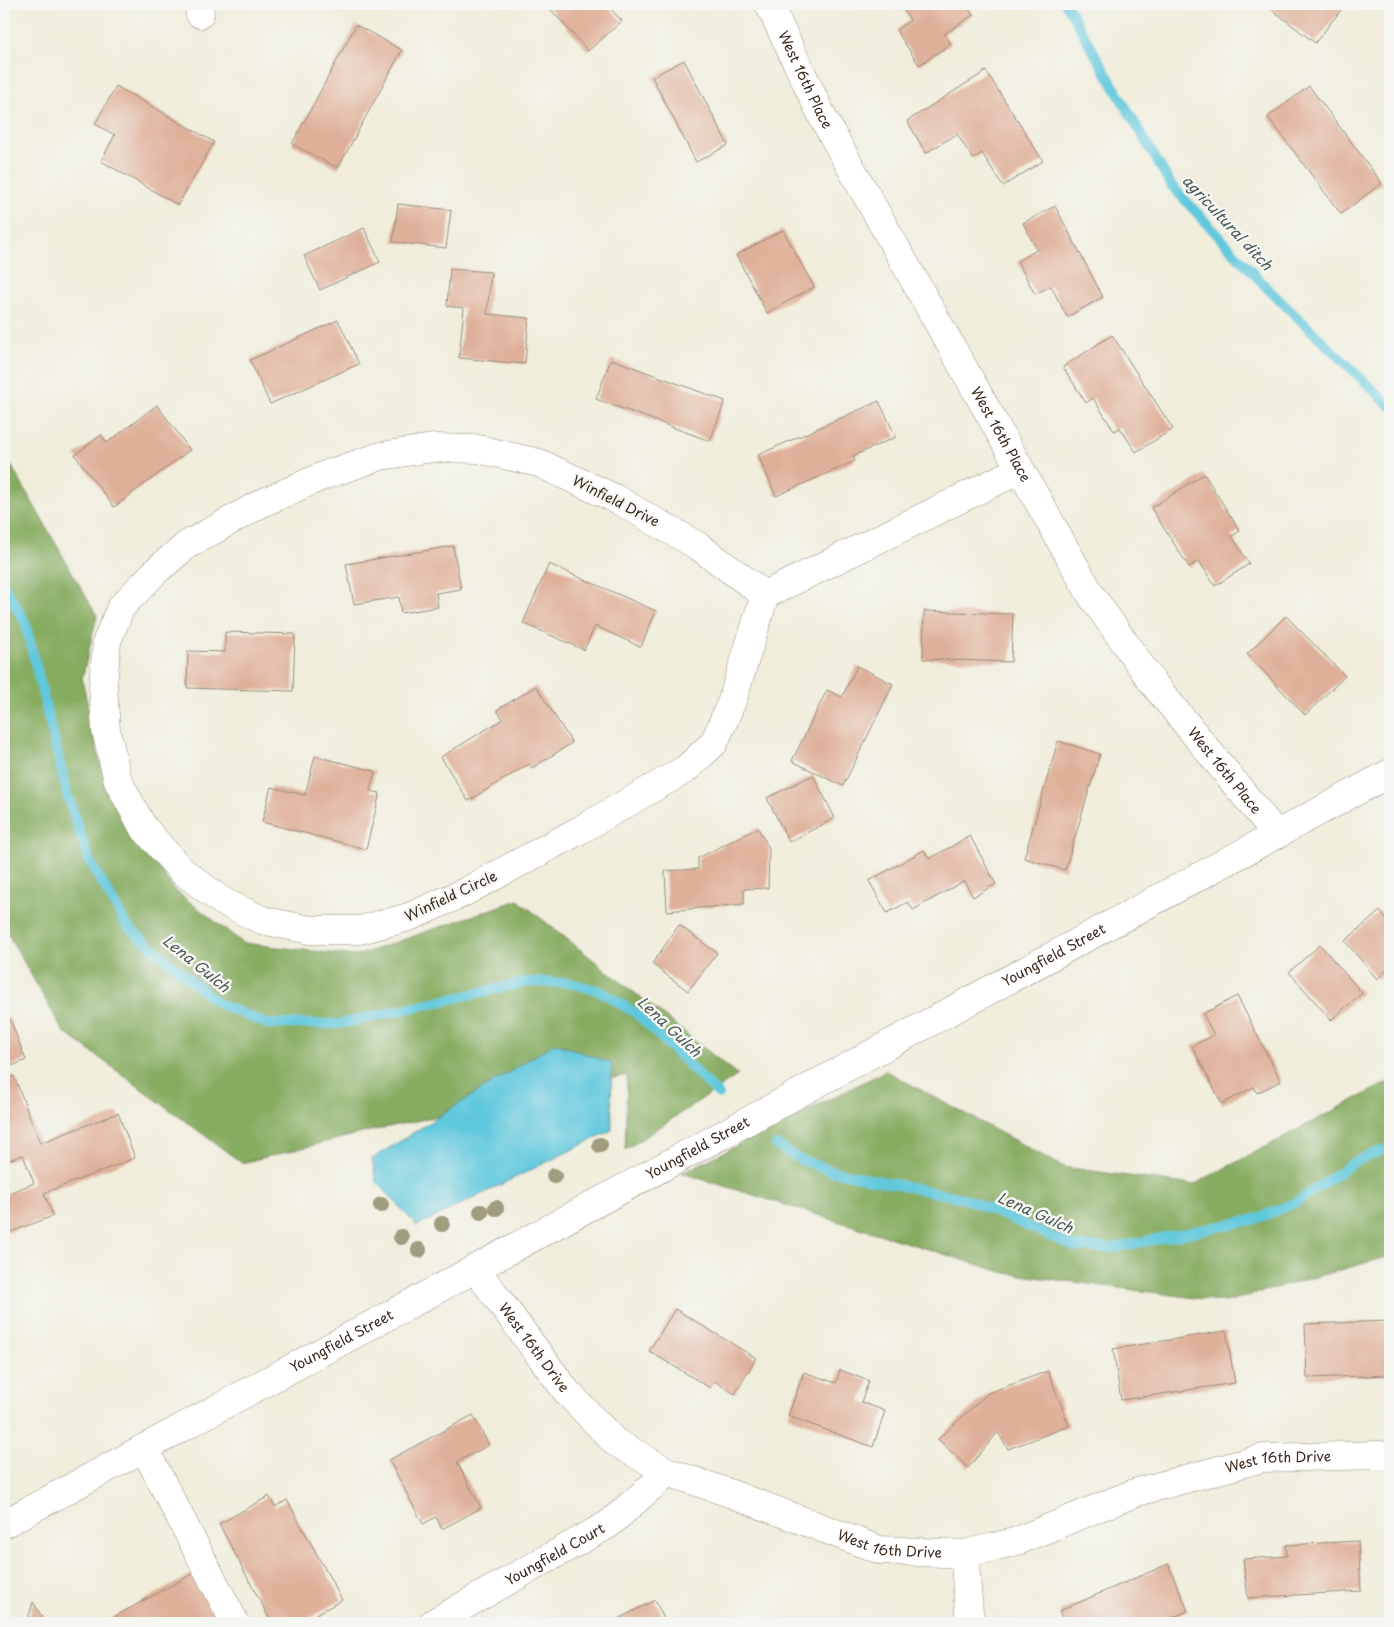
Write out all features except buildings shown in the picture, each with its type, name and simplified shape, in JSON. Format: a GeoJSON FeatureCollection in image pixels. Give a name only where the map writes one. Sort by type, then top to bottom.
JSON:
{"type":"FeatureCollection","features":[{"type":"Feature","properties":{"kind":"street","name":"West 16th Place"},"geometry":{"type":"LineString","coordinates":[[770,4],[823,118],[1019,470],[1091,595],[1153,683],[1277,835]]}},
{"type":"Feature","properties":{"kind":"street","name":"Winfield Drive"},"geometry":{"type":"LineString","coordinates":[[187,545],[260,504],[325,475],[380,456],[433,448],[478,449],[538,463],[616,499],[698,546],[765,595]]}},
{"type":"Feature","properties":{"kind":"street"},"geometry":{"type":"LineString","coordinates":[[765,595],[1019,470]]}},
{"type":"Feature","properties":{"kind":"street","name":"Winfield Circle"},"geometry":{"type":"LineString","coordinates":[[187,545],[157,570],[121,607],[107,641],[103,686],[106,730],[118,782],[143,827],[181,870],[222,901],[238,909],[262,920],[310,930],[360,930],[409,917],[463,893],[686,770],[714,743],[732,701],[765,595]]}},
{"type":"Feature","properties":{"kind":"street","name":"Youngfield Street"},"geometry":{"type":"LineString","coordinates":[[4,1524],[1390,773]]}},
{"type":"Feature","properties":{"kind":"street","name":"West 16th Drive"},"geometry":{"type":"LineString","coordinates":[[475,1268],[567,1392],[614,1442],[668,1472],[880,1550],[964,1554],[1016,1541],[1137,1492],[1263,1458],[1380,1455],[1390,1457]]}},
{"type":"Feature","properties":{"kind":"street"},"geometry":{"type":"LineString","coordinates":[[144,1448],[235,1623]]}},
{"type":"Feature","properties":{"kind":"street","name":"Youngfield Court"},"geometry":{"type":"LineString","coordinates":[[433,1623],[475,1613],[609,1524],[668,1472]]}},
{"type":"Feature","properties":{"kind":"street"},"geometry":{"type":"LineString","coordinates":[[964,1554],[970,1623]]}},
{"type":"Feature","properties":{"kind":"green space"},"geometry":{"type":"Polygon","coordinates":[[[4,453],[97,616],[82,679],[105,785],[173,889],[243,943],[356,956],[518,900],[738,1075],[625,1150],[627,1075],[370,1131],[242,1163],[63,1031],[4,927],[4,453]]]}},
{"type":"Feature","properties":{"kind":"green space"},"geometry":{"type":"Polygon","coordinates":[[[886,1071],[1064,1167],[1193,1185],[1390,1081],[1390,1256],[1226,1302],[1005,1273],[682,1173],[886,1071]]]}},
{"type":"Feature","properties":{"kind":"water"},"geometry":{"type":"Polygon","coordinates":[[[555,1043],[611,1063],[612,1130],[417,1226],[376,1181],[372,1159],[555,1043]]]}},
{"type":"Feature","properties":{"kind":"waterway","name":"agricultural ditch"},"geometry":{"type":"LineString","coordinates":[[1066,4],[1171,185],[1268,289],[1390,406]]}},
{"type":"Feature","properties":{"kind":"waterway","name":"Lena Gulch"},"geometry":{"type":"LineString","coordinates":[[4,586],[25,622],[68,797],[89,860],[127,926],[217,1003],[267,1024],[339,1024],[527,982],[570,983],[600,991],[637,1014],[719,1095]]}},
{"type":"Feature","properties":{"kind":"waterway","name":"Lena Gulch"},"geometry":{"type":"LineString","coordinates":[[776,1145],[801,1160],[832,1171],[966,1199],[1075,1247],[1113,1248],[1256,1219],[1297,1202],[1354,1162],[1390,1147]]}}]}
